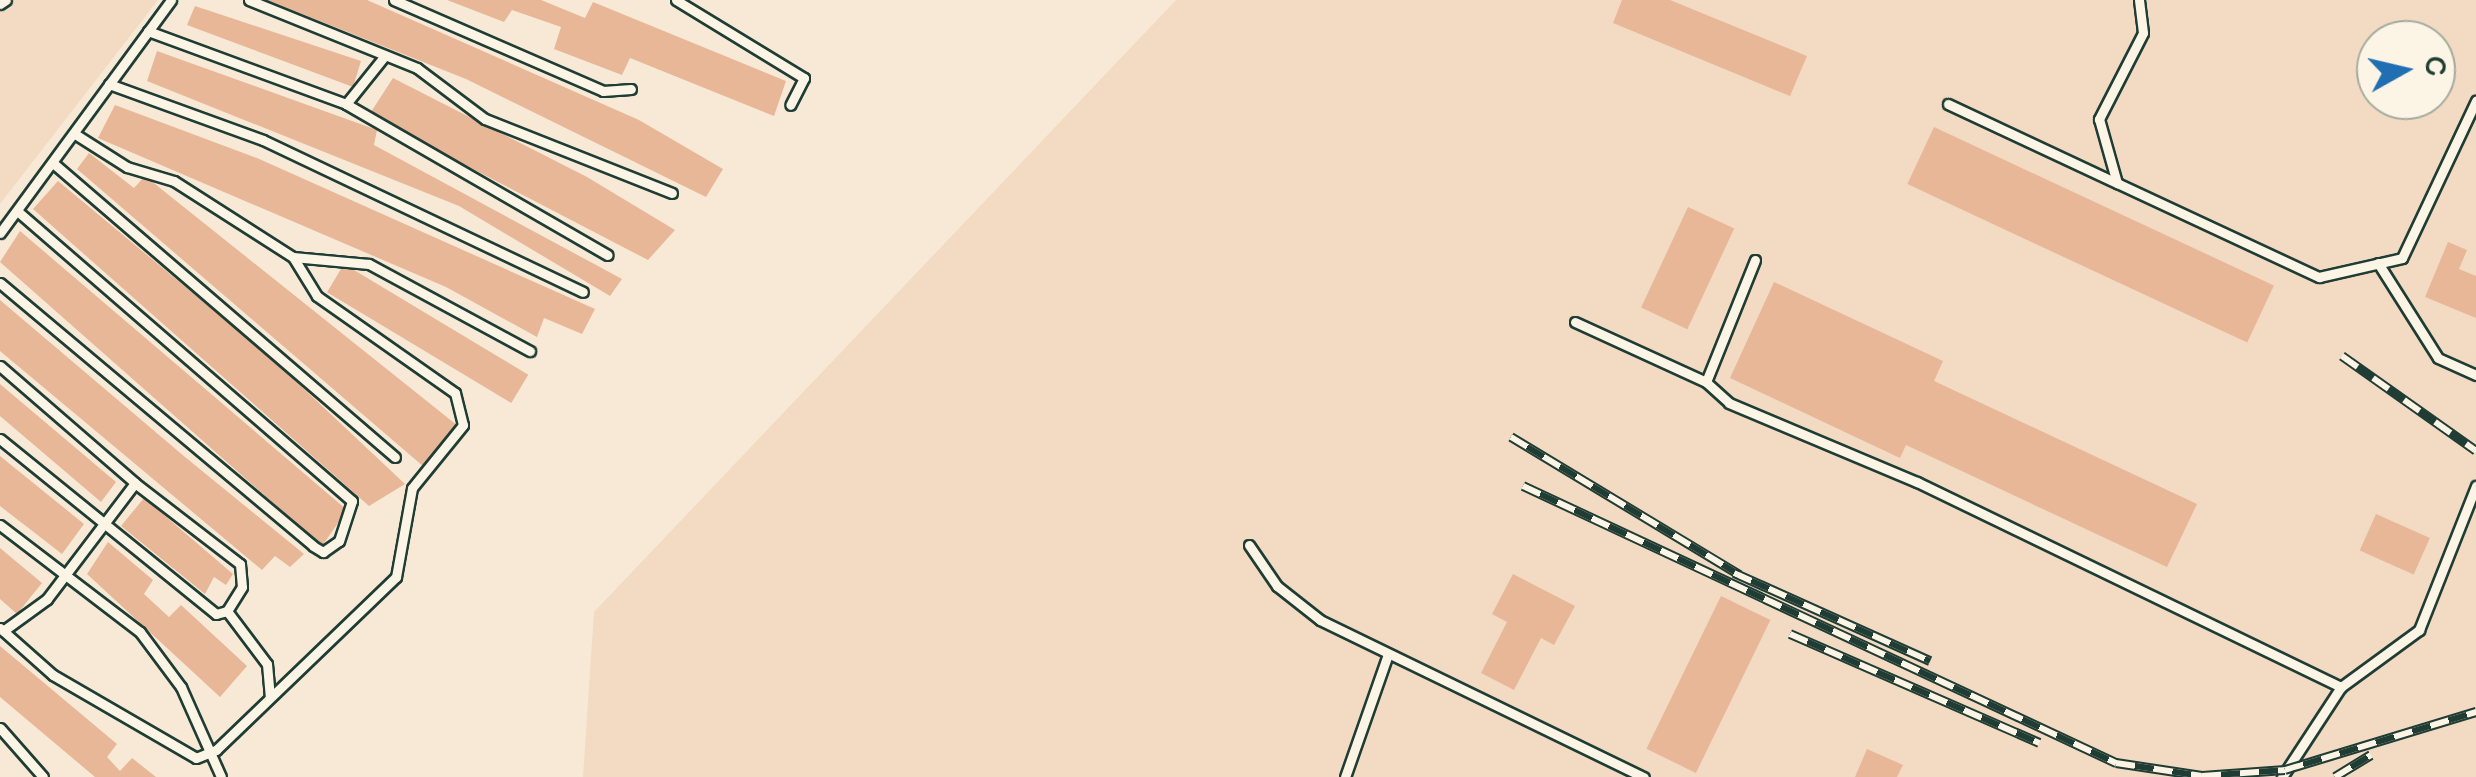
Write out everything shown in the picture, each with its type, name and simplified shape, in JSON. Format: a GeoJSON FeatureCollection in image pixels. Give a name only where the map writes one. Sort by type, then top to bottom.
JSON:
{"type":"FeatureCollection","features":[{"type":"Feature","properties":{"kind":"lane"},"geometry":{"type":"LineString","coordinates":[[0,233],[171,0]]}},
{"type":"Feature","properties":{"kind":"lane"},"geometry":{"type":"LineString","coordinates":[[249,0],[383,58],[417,68],[485,119],[672,193]]}},
{"type":"Feature","properties":{"kind":"lane"},"geometry":{"type":"LineString","coordinates":[[394,0],[603,91],[631,88]]}},
{"type":"Feature","properties":{"kind":"lane"},"geometry":{"type":"LineString","coordinates":[[676,0],[804,78],[790,105]]}},
{"type":"Feature","properties":{"kind":"lane"},"geometry":{"type":"LineString","coordinates":[[2117,182],[2099,119],[2142,33],[2139,0]]}},
{"type":"Feature","properties":{"kind":"lane"},"geometry":{"type":"LineString","coordinates":[[148,31],[346,104],[608,256]]}},
{"type":"Feature","properties":{"kind":"lane"},"geometry":{"type":"LineString","coordinates":[[346,104],[383,58]]}},
{"type":"Feature","properties":{"kind":"lane"},"geometry":{"type":"LineString","coordinates":[[109,84],[262,140],[583,292]]}},
{"type":"Feature","properties":{"kind":"lane"},"geometry":{"type":"LineString","coordinates":[[1948,104],[2319,277],[2402,258],[2476,101]]}},
{"type":"Feature","properties":{"kind":"lane"},"geometry":{"type":"LineString","coordinates":[[1,630],[53,674],[196,758],[216,750],[396,578],[412,488],[464,425],[455,393],[317,296],[293,258],[174,181],[127,167],[75,134]]}},
{"type":"Feature","properties":{"kind":"lane"},"geometry":{"type":"LineString","coordinates":[[53,163],[395,457]]}},
{"type":"Feature","properties":{"kind":"lane"},"geometry":{"type":"LineString","coordinates":[[0,283],[312,546],[323,552],[339,540],[352,501],[16,212]]}},
{"type":"Feature","properties":{"kind":"lane"},"geometry":{"type":"LineString","coordinates":[[293,258],[370,264],[530,351]]}},
{"type":"Feature","properties":{"kind":"lane"},"geometry":{"type":"LineString","coordinates":[[1706,382],[1755,260]]}},
{"type":"Feature","properties":{"kind":"lane"},"geometry":{"type":"LineString","coordinates":[[2378,263],[2438,358],[2476,375]]}},
{"type":"Feature","properties":{"kind":"lane"},"geometry":{"type":"LineString","coordinates":[[1575,322],[1706,382],[1729,403],[1917,482],[2341,687]]}},
{"type":"Feature","properties":{"kind":"lane"},"geometry":{"type":"LineString","coordinates":[[0,366],[135,483],[240,564],[242,587],[227,611],[216,614],[104,519],[0,439]]}},
{"type":"Feature","properties":{"kind":"lane"},"geometry":{"type":"LineString","coordinates":[[1,630],[24,622],[135,483]]}},
{"type":"Feature","properties":{"kind":"lane"},"geometry":{"type":"LineString","coordinates":[[2282,777],[2341,687],[2419,630],[2476,486]]}},
{"type":"Feature","properties":{"kind":"lane"},"geometry":{"type":"LineString","coordinates":[[0,525],[140,632],[216,750],[221,777]]}},
{"type":"Feature","properties":{"kind":"lane"},"geometry":{"type":"LineString","coordinates":[[1248,545],[1276,586],[1320,620],[1644,777]]}},
{"type":"Feature","properties":{"kind":"lane"},"geometry":{"type":"LineString","coordinates":[[227,611],[267,664],[270,697]]}},
{"type":"Feature","properties":{"kind":"lane"},"geometry":{"type":"LineString","coordinates":[[1344,777],[1388,654]]}},
{"type":"Feature","properties":{"kind":"lane"},"geometry":{"type":"LineString","coordinates":[[0,728],[44,777]]}},
{"type":"Feature","properties":{"kind":"shaded area"},"geometry":{"type":"Polygon","coordinates":[[[0,0],[158,0],[0,204],[0,0]]]}},
{"type":"Feature","properties":{"kind":"shaded area"},"geometry":{"type":"Polygon","coordinates":[[[1176,0],[2476,0],[2476,777],[583,777],[594,612],[1176,0]]]}},
{"type":"Feature","properties":{"kind":"building"},"geometry":{"type":"Polygon","coordinates":[[[267,0],[367,0],[639,120],[723,169],[706,197],[466,79],[267,0]]]}},
{"type":"Feature","properties":{"kind":"building"},"geometry":{"type":"Polygon","coordinates":[[[447,0],[541,0],[585,18],[593,2],[786,81],[774,116],[630,58],[622,75],[554,49],[561,27],[512,10],[504,22],[447,0]]]}},
{"type":"Feature","properties":{"kind":"building"},"geometry":{"type":"Polygon","coordinates":[[[1622,0],[1670,0],[1807,56],[1790,96],[1613,23],[1622,0]]]}},
{"type":"Feature","properties":{"kind":"building"},"geometry":{"type":"Polygon","coordinates":[[[195,6],[361,61],[353,87],[187,25],[195,6]]]}},
{"type":"Feature","properties":{"kind":"building"},"geometry":{"type":"Polygon","coordinates":[[[157,51],[377,130],[374,145],[622,279],[610,296],[459,206],[147,81],[157,51]]]}},
{"type":"Feature","properties":{"kind":"building"},"geometry":{"type":"Polygon","coordinates":[[[393,78],[587,177],[675,230],[648,260],[369,115],[393,78]]]}},
{"type":"Feature","properties":{"kind":"building"},"geometry":{"type":"Polygon","coordinates":[[[115,105],[257,158],[595,309],[582,334],[544,318],[537,337],[446,287],[98,138],[115,105]]]}},
{"type":"Feature","properties":{"kind":"building"},"geometry":{"type":"Polygon","coordinates":[[[1934,127],[2274,285],[2247,343],[1907,184],[1934,127]]]}},
{"type":"Feature","properties":{"kind":"building"},"geometry":{"type":"Polygon","coordinates":[[[89,153],[134,188],[145,176],[458,426],[424,467],[77,169],[89,153]]]}},
{"type":"Feature","properties":{"kind":"building"},"geometry":{"type":"Polygon","coordinates":[[[58,181],[271,358],[405,484],[369,506],[33,209],[58,181]]]}},
{"type":"Feature","properties":{"kind":"building"},"geometry":{"type":"Polygon","coordinates":[[[1688,207],[1734,229],[1687,329],[1641,308],[1688,207]]]}},
{"type":"Feature","properties":{"kind":"building"},"geometry":{"type":"Polygon","coordinates":[[[20,231],[347,510],[322,546],[0,262],[20,231]]]}},
{"type":"Feature","properties":{"kind":"building"},"geometry":{"type":"Polygon","coordinates":[[[2448,242],[2467,250],[2459,269],[2476,276],[2476,318],[2425,297],[2448,242]]]}},
{"type":"Feature","properties":{"kind":"building"},"geometry":{"type":"Polygon","coordinates":[[[344,264],[528,375],[511,403],[327,292],[344,264]]]}},
{"type":"Feature","properties":{"kind":"building"},"geometry":{"type":"Polygon","coordinates":[[[1774,282],[1943,361],[1934,381],[2197,504],[2167,567],[1906,445],[1900,458],[1730,378],[1774,282]]]}},
{"type":"Feature","properties":{"kind":"building"},"geometry":{"type":"Polygon","coordinates":[[[0,300],[304,554],[290,567],[275,556],[262,570],[0,351],[0,300]]]}},
{"type":"Feature","properties":{"kind":"building"},"geometry":{"type":"Polygon","coordinates":[[[0,384],[116,482],[101,502],[0,416],[0,384]]]}},
{"type":"Feature","properties":{"kind":"building"},"geometry":{"type":"Polygon","coordinates":[[[0,456],[84,524],[62,554],[0,506],[0,456]]]}},
{"type":"Feature","properties":{"kind":"building"},"geometry":{"type":"Polygon","coordinates":[[[144,498],[233,574],[226,585],[214,577],[205,594],[121,526],[144,498]]]}},
{"type":"Feature","properties":{"kind":"building"},"geometry":{"type":"Polygon","coordinates":[[[2376,514],[2430,538],[2414,575],[2360,551],[2376,514]]]}},
{"type":"Feature","properties":{"kind":"building"},"geometry":{"type":"Polygon","coordinates":[[[108,542],[153,580],[144,594],[169,617],[181,605],[247,666],[220,697],[87,574],[108,542]]]}},
{"type":"Feature","properties":{"kind":"building"},"geometry":{"type":"Polygon","coordinates":[[[0,548],[42,583],[17,614],[0,599],[0,548]]]}},
{"type":"Feature","properties":{"kind":"building"},"geometry":{"type":"Polygon","coordinates":[[[1513,574],[1575,606],[1554,645],[1541,638],[1514,690],[1481,673],[1507,622],[1492,614],[1513,574]]]}},
{"type":"Feature","properties":{"kind":"building"},"geometry":{"type":"Polygon","coordinates":[[[1721,596],[1770,620],[1696,773],[1646,749],[1721,596]]]}},
{"type":"Feature","properties":{"kind":"building"},"geometry":{"type":"Polygon","coordinates":[[[0,646],[117,744],[107,757],[120,771],[132,758],[156,777],[95,777],[0,697],[0,646]]]}},
{"type":"Feature","properties":{"kind":"building"},"geometry":{"type":"Polygon","coordinates":[[[1867,749],[1903,765],[1897,777],[1855,777],[1867,749]]]}},
{"type":"Feature","properties":{"kind":"railway"},"geometry":{"type":"LineString","coordinates":[[2342,356],[2476,451]]}},
{"type":"Feature","properties":{"kind":"railway"},"geometry":{"type":"LineString","coordinates":[[1511,437],[1740,575]]}},
{"type":"Feature","properties":{"kind":"railway"},"geometry":{"type":"LineString","coordinates":[[1523,486],[2116,763],[2202,776],[2285,770],[2476,712]]}},
{"type":"Feature","properties":{"kind":"railway"},"geometry":{"type":"LineString","coordinates":[[1734,573],[1930,661]]}},
{"type":"Feature","properties":{"kind":"railway"},"geometry":{"type":"LineString","coordinates":[[1790,634],[2039,743]]}},
{"type":"Feature","properties":{"kind":"railway"},"geometry":{"type":"LineString","coordinates":[[2335,777],[2371,755]]}}]}
